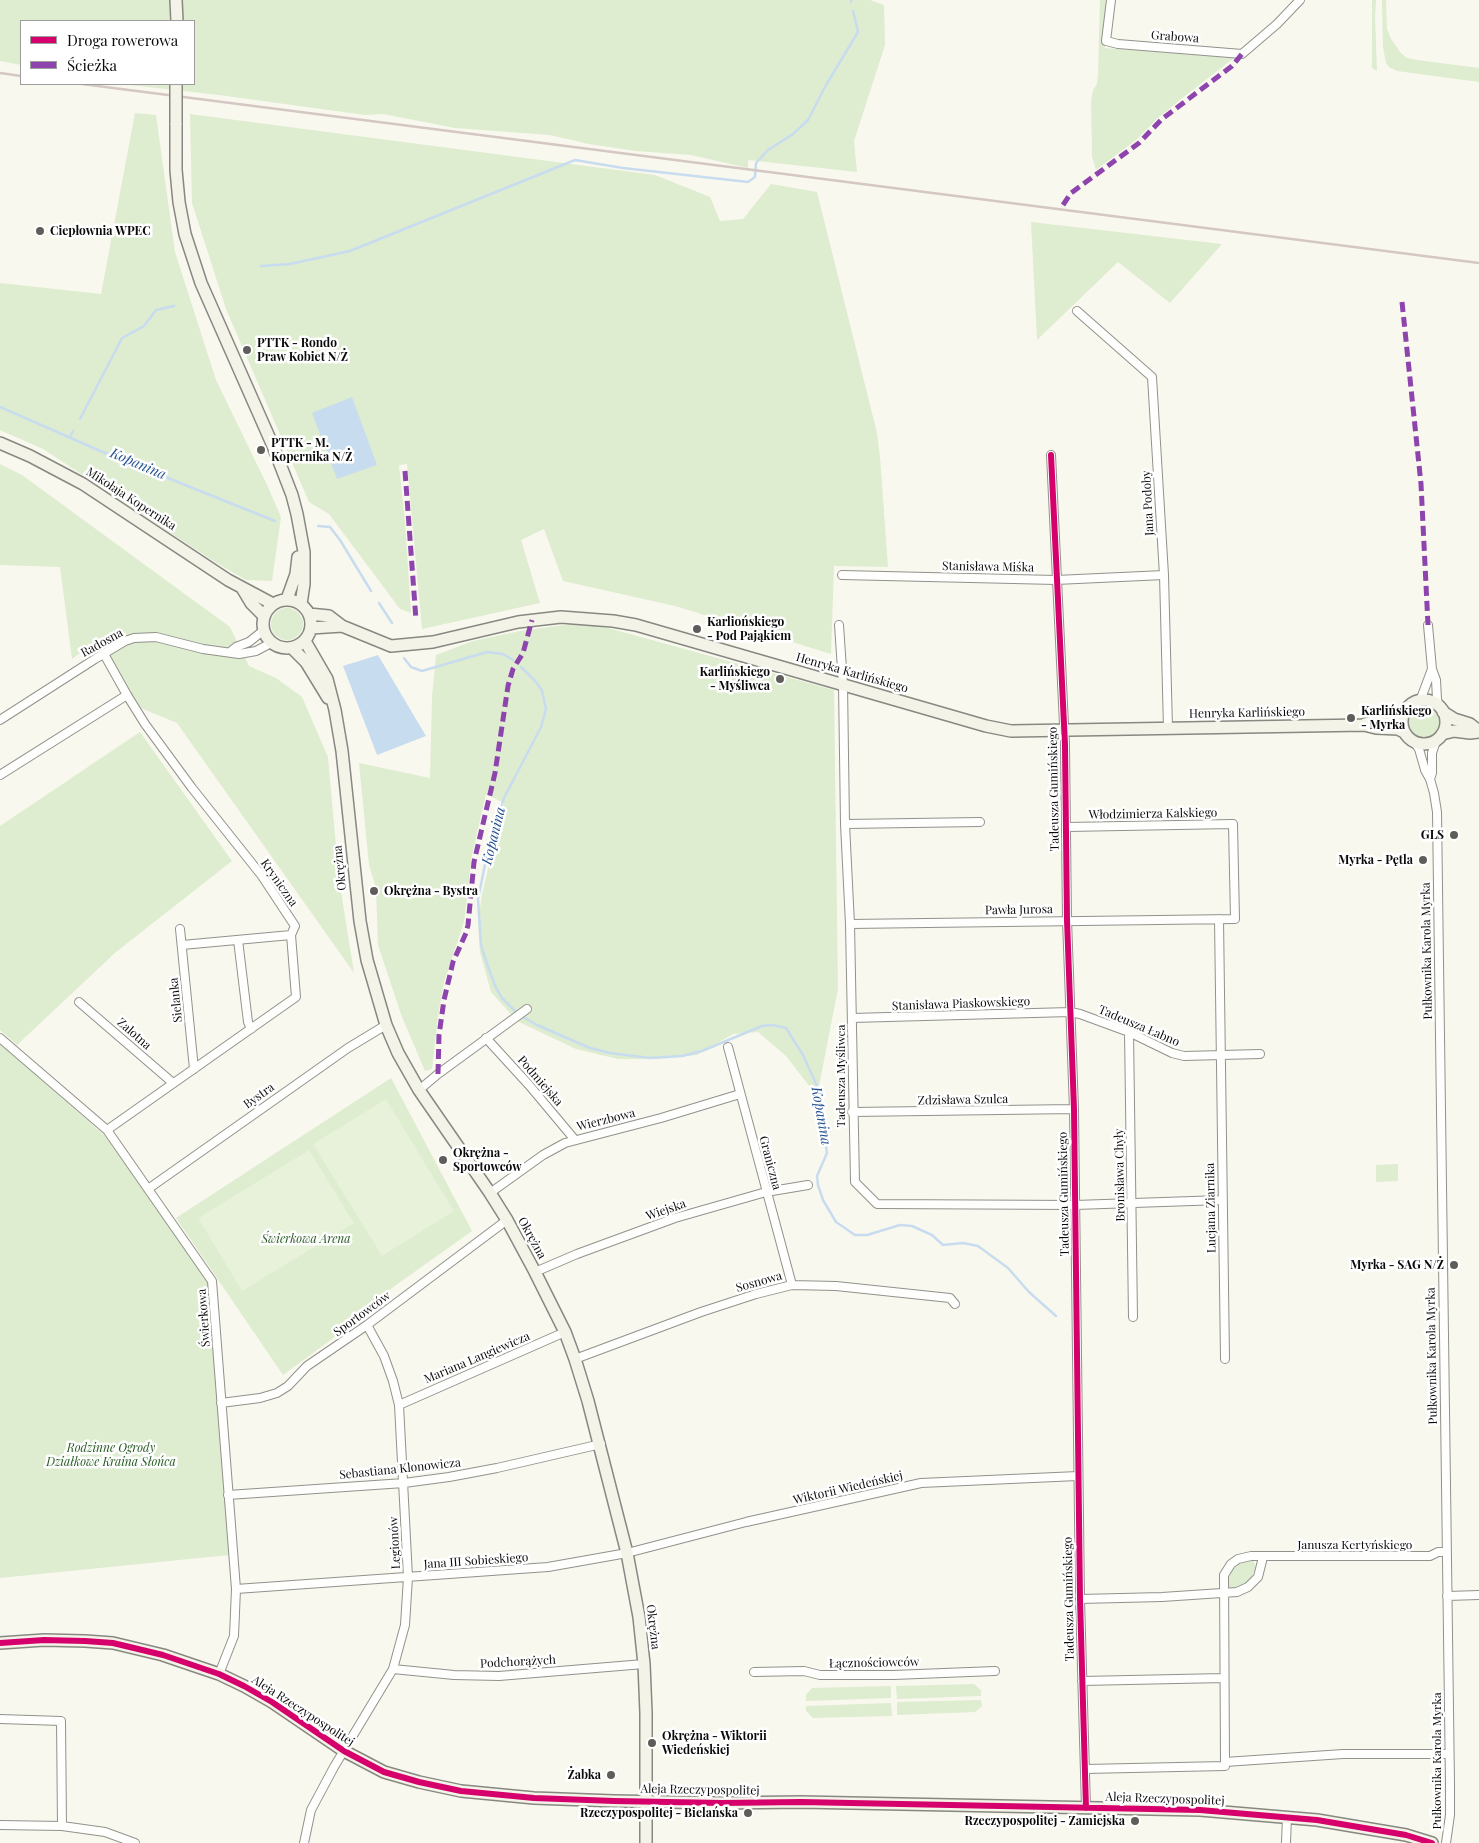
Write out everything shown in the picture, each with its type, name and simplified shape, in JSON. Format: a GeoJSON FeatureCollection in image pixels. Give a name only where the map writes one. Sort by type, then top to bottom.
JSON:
{"type":"FeatureCollection","features":[{"type":"Feature","properties":{"kind":"street"},"geometry":{"type":"LineString","coordinates":[[176,0],[176,20]]}},
{"type":"Feature","properties":{"kind":"street","name":"Grabowa"},"geometry":{"type":"LineString","coordinates":[[1111,0],[1106,41],[1118,44],[1242,54],[1277,24],[1300,0]]}},
{"type":"Feature","properties":{"kind":"street"},"geometry":{"type":"LineString","coordinates":[[176,85],[176,170],[185,234],[201,283],[265,427],[292,495],[304,552],[304,584],[301,604]]}},
{"type":"Feature","properties":{"kind":"street","name":"Jana Podoby"},"geometry":{"type":"LineString","coordinates":[[1077,310],[1152,377],[1164,575],[1168,728]]}},
{"type":"Feature","properties":{"kind":"street","name":"Mikołaja Kopernika"},"geometry":{"type":"LineString","coordinates":[[0,443],[30,456],[83,484],[242,588],[272,604]]}},
{"type":"Feature","properties":{"kind":"street","name":"Tadeusza Gumińskiego"},"geometry":{"type":"LineString","coordinates":[[1051,455],[1067,827],[1070,1012],[1074,1109],[1080,1599],[1086,1808]]}},
{"type":"Feature","properties":{"kind":"street"},"geometry":{"type":"LineString","coordinates":[[287,599],[298,566],[300,533]]}},
{"type":"Feature","properties":{"kind":"street","name":"Stanisława Miśka"},"geometry":{"type":"LineString","coordinates":[[842,575],[1056,580],[1164,575]]}},
{"type":"Feature","properties":{"kind":"street","name":"Mikołaja Kopernika"},"geometry":{"type":"LineString","coordinates":[[242,588],[251,603],[264,616]]}},
{"type":"Feature","properties":{"kind":"street"},"geometry":{"type":"LineString","coordinates":[[287,599],[301,604],[310,614],[311,628],[305,641],[292,648],[285,648],[271,642],[264,630],[264,616],[272,604],[287,599]]}},
{"type":"Feature","properties":{"kind":"street","name":"Henryka Karlińskiego"},"geometry":{"type":"LineString","coordinates":[[310,614],[330,616],[342,626],[391,646],[433,642],[518,622],[561,617],[613,621],[645,628],[1011,731],[1364,725],[1376,728],[1398,729],[1404,732]]}},
{"type":"Feature","properties":{"kind":"street","name":"Tadeusza Myśliwca"},"geometry":{"type":"LineString","coordinates":[[839,625],[843,684],[845,824],[850,924],[852,1112],[855,1182],[878,1204],[1075,1205],[1222,1200]]}},
{"type":"Feature","properties":{"kind":"street"},"geometry":{"type":"LineString","coordinates":[[1428,625],[1437,699],[1446,724],[1439,738]]}},
{"type":"Feature","properties":{"kind":"street","name":"Henryka Karlińskiego"},"geometry":{"type":"LineString","coordinates":[[311,628],[342,626]]}},
{"type":"Feature","properties":{"kind":"street"},"geometry":{"type":"LineString","coordinates":[[230,652],[236,647],[250,642],[264,630]]}},
{"type":"Feature","properties":{"kind":"street","name":"Radosna"},"geometry":{"type":"LineString","coordinates":[[0,720],[125,641],[134,638],[156,637],[204,649],[239,654],[249,653],[271,642]]}},
{"type":"Feature","properties":{"kind":"street","name":"Okrężna"},"geometry":{"type":"LineString","coordinates":[[305,641],[327,679],[335,710],[342,751],[360,920],[367,960],[386,1025],[398,1053],[419,1090],[490,1193],[536,1272],[575,1359],[600,1444],[627,1553],[639,1617],[644,1664],[646,1843]]}},
{"type":"Feature","properties":{"kind":"street","name":"Okrężna"},"geometry":{"type":"LineString","coordinates":[[292,648],[306,662],[335,710]]}},
{"type":"Feature","properties":{"kind":"street","name":"Kryniczna"},"geometry":{"type":"LineString","coordinates":[[104,654],[127,695],[192,788],[262,876],[295,926],[291,935],[296,997],[107,1130]]}},
{"type":"Feature","properties":{"kind":"street"},"geometry":{"type":"LineString","coordinates":[[1420,701],[1432,669]]}},
{"type":"Feature","properties":{"kind":"street"},"geometry":{"type":"LineString","coordinates":[[0,775],[127,695]]}},
{"type":"Feature","properties":{"kind":"street"},"geometry":{"type":"LineString","coordinates":[[1428,700],[1454,719],[1470,724],[1479,731],[1470,733],[1454,731],[1426,744],[1415,743],[1404,732],[1402,722],[1404,713],[1409,706],[1428,700]]}},
{"type":"Feature","properties":{"kind":"street","name":"Henryka Karlińskiego"},"geometry":{"type":"LineString","coordinates":[[1364,725],[1394,718],[1404,713]]}},
{"type":"Feature","properties":{"kind":"street","name":"Pułkownika Karola Myrka"},"geometry":{"type":"LineString","coordinates":[[1430,779],[1432,773],[1432,753],[1439,738]]}},
{"type":"Feature","properties":{"kind":"street","name":"Pułkownika Karola Myrka"},"geometry":{"type":"LineString","coordinates":[[1415,743],[1430,779],[1437,812],[1450,1815],[1446,1843]]}},
{"type":"Feature","properties":{"kind":"street"},"geometry":{"type":"LineString","coordinates":[[845,824],[980,822]]}},
{"type":"Feature","properties":{"kind":"street","name":"Włodzimierza Kalskiego"},"geometry":{"type":"LineString","coordinates":[[1067,827],[1233,824],[1235,919],[1219,919]]}},
{"type":"Feature","properties":{"kind":"street"},"geometry":{"type":"LineString","coordinates":[[1219,919],[1220,1056]]}},
{"type":"Feature","properties":{"kind":"street","name":"Pawła Jurosa"},"geometry":{"type":"LineString","coordinates":[[850,924],[1219,919]]}},
{"type":"Feature","properties":{"kind":"street","name":"Sielanka"},"geometry":{"type":"LineString","coordinates":[[180,929],[194,1069]]}},
{"type":"Feature","properties":{"kind":"street"},"geometry":{"type":"LineString","coordinates":[[182,945],[291,935]]}},
{"type":"Feature","properties":{"kind":"street"},"geometry":{"type":"LineString","coordinates":[[238,940],[248,1022],[251,1029]]}},
{"type":"Feature","properties":{"kind":"street","name":"Zalotna"},"geometry":{"type":"LineString","coordinates":[[79,1002],[173,1083]]}},
{"type":"Feature","properties":{"kind":"street"},"geometry":{"type":"LineString","coordinates":[[419,1090],[527,1009]]}},
{"type":"Feature","properties":{"kind":"street","name":"Tadeusza Łabno"},"geometry":{"type":"LineString","coordinates":[[1070,1012],[1129,1032],[1172,1053],[1184,1056],[1260,1054]]}},
{"type":"Feature","properties":{"kind":"street","name":"Stanisława Piaskowskiego"},"geometry":{"type":"LineString","coordinates":[[852,1018],[1070,1012]]}},
{"type":"Feature","properties":{"kind":"street","name":"Bystra"},"geometry":{"type":"LineString","coordinates":[[148,1189],[348,1048],[386,1025]]}},
{"type":"Feature","properties":{"kind":"street","name":"Bronisława Chyły"},"geometry":{"type":"LineString","coordinates":[[1129,1032],[1133,1317]]}},
{"type":"Feature","properties":{"kind":"street","name":"Świerkowa"},"geometry":{"type":"LineString","coordinates":[[0,1038],[107,1130],[212,1281],[236,1589],[234,1636],[219,1674]]}},
{"type":"Feature","properties":{"kind":"street","name":"Podmiejska"},"geometry":{"type":"LineString","coordinates":[[486,1038],[575,1140]]}},
{"type":"Feature","properties":{"kind":"street","name":"Graniczna"},"geometry":{"type":"LineString","coordinates":[[728,1047],[792,1285]]}},
{"type":"Feature","properties":{"kind":"street","name":"Lucjana Ziarnika"},"geometry":{"type":"LineString","coordinates":[[1220,1056],[1225,1359]]}},
{"type":"Feature","properties":{"kind":"street","name":"Wierzbowa"},"geometry":{"type":"LineString","coordinates":[[490,1193],[543,1155],[565,1143],[661,1118],[740,1094]]}},
{"type":"Feature","properties":{"kind":"street","name":"Zdzisława Szulca"},"geometry":{"type":"LineString","coordinates":[[852,1112],[1074,1109]]}},
{"type":"Feature","properties":{"kind":"street","name":"Wiejska"},"geometry":{"type":"LineString","coordinates":[[536,1272],[577,1254],[675,1218],[766,1192],[808,1185]]}},
{"type":"Feature","properties":{"kind":"street","name":"Sportowców"},"geometry":{"type":"LineString","coordinates":[[221,1404],[260,1398],[277,1393],[288,1386],[307,1366],[367,1325],[507,1220]]}},
{"type":"Feature","properties":{"kind":"street","name":"Sosnowa"},"geometry":{"type":"LineString","coordinates":[[575,1359],[701,1312],[756,1294],[792,1285],[836,1286],[950,1298],[955,1304]]}},
{"type":"Feature","properties":{"kind":"street","name":"Legionów"},"geometry":{"type":"LineString","coordinates":[[304,1843],[311,1810],[393,1668],[405,1625],[408,1577],[398,1404],[393,1381],[384,1356],[367,1325]]}},
{"type":"Feature","properties":{"kind":"street","name":"Mariana Langiewicza"},"geometry":{"type":"LineString","coordinates":[[398,1404],[564,1332]]}},
{"type":"Feature","properties":{"kind":"street","name":"Sebastiana Klonowicza"},"geometry":{"type":"LineString","coordinates":[[228,1494],[404,1483],[449,1477],[600,1444]]}},
{"type":"Feature","properties":{"kind":"street","name":"Wiktorii Wiedeńskiej"},"geometry":{"type":"LineString","coordinates":[[627,1553],[746,1522],[921,1483],[1078,1476]]}},
{"type":"Feature","properties":{"kind":"street","name":"Janusza Kertyńskiego"},"geometry":{"type":"LineString","coordinates":[[1225,1762],[1224,1575],[1231,1564],[1238,1559],[1251,1556],[1430,1556],[1438,1552],[1446,1552]]}},
{"type":"Feature","properties":{"kind":"street","name":"Jana III Sobieskiego"},"geometry":{"type":"LineString","coordinates":[[236,1589],[548,1568],[627,1553]]}},
{"type":"Feature","properties":{"kind":"street"},"geometry":{"type":"LineString","coordinates":[[1080,1599],[1237,1592],[1248,1587],[1258,1577],[1263,1556]]}},
{"type":"Feature","properties":{"kind":"street"},"geometry":{"type":"LineString","coordinates":[[1447,1596],[1479,1595]]}},
{"type":"Feature","properties":{"kind":"street","name":"Aleja Rzeczypospolitej"},"geometry":{"type":"LineString","coordinates":[[0,1643],[63,1639],[113,1644],[163,1655],[219,1674],[272,1702],[344,1751],[384,1772],[461,1791],[534,1798],[722,1803],[801,1802],[1200,1810],[1287,1816],[1390,1832],[1432,1843]]}},
{"type":"Feature","properties":{"kind":"street","name":"Podchorążych"},"geometry":{"type":"LineString","coordinates":[[393,1668],[454,1676],[499,1676],[644,1664]]}},
{"type":"Feature","properties":{"kind":"street","name":"Łącznościowców"},"geometry":{"type":"LineString","coordinates":[[754,1672],[804,1671],[820,1676],[995,1671]]}},
{"type":"Feature","properties":{"kind":"street"},"geometry":{"type":"LineString","coordinates":[[1082,1681],[1224,1678]]}},
{"type":"Feature","properties":{"kind":"street"},"geometry":{"type":"LineString","coordinates":[[0,1719],[61,1721],[62,1826]]}},
{"type":"Feature","properties":{"kind":"street"},"geometry":{"type":"LineString","coordinates":[[1085,1769],[1225,1766],[1225,1762],[1343,1754],[1449,1754]]}},
{"type":"Feature","properties":{"kind":"street"},"geometry":{"type":"LineString","coordinates":[[1286,1843],[1287,1816]]}},
{"type":"Feature","properties":{"kind":"street"},"geometry":{"type":"LineString","coordinates":[[0,1825],[62,1826],[105,1832],[135,1843]]}},
{"type":"Feature","properties":{"kind":"green space"},"geometry":{"type":"Polygon","coordinates":[[[0,0],[870,0],[884,5],[885,45],[854,141],[857,172],[748,160],[748,168],[691,155],[636,151],[589,144],[550,135],[455,128],[383,114],[365,115],[130,85],[195,85],[195,20],[20,20],[20,65],[0,61],[0,0]]]}},
{"type":"Feature","properties":{"kind":"green space"},"geometry":{"type":"Polygon","coordinates":[[[1100,0],[1107,0],[1104,30],[1105,48],[1234,58],[1158,118],[1136,140],[1096,170],[1092,156],[1091,101],[1093,90],[1097,84],[1098,74],[1100,0]]]}},
{"type":"Feature","properties":{"kind":"green space"},"geometry":{"type":"Polygon","coordinates":[[[1372,0],[1376,0],[1377,71],[1372,68],[1372,0]]]}},
{"type":"Feature","properties":{"kind":"green space"},"geometry":{"type":"Polygon","coordinates":[[[1382,0],[1386,0],[1387,29],[1391,39],[1401,53],[1407,58],[1417,60],[1479,68],[1479,82],[1397,71],[1389,67],[1386,63],[1383,47],[1382,0]]]}},
{"type":"Feature","properties":{"kind":"green space"},"geometry":{"type":"Polygon","coordinates":[[[135,113],[156,115],[175,252],[216,380],[281,517],[272,581],[246,580],[215,562],[43,449],[0,430],[0,283],[101,294],[135,113]]]}},
{"type":"Feature","properties":{"kind":"green space"},"geometry":{"type":"Polygon","coordinates":[[[190,114],[655,175],[710,197],[720,221],[743,219],[771,184],[817,192],[877,433],[888,567],[834,566],[831,654],[675,606],[563,581],[544,529],[521,540],[540,603],[422,629],[407,464],[399,465],[411,613],[400,609],[329,514],[309,502],[226,309],[192,203],[190,114]]]}},
{"type":"Feature","properties":{"kind":"green space"},"geometry":{"type":"Polygon","coordinates":[[[1031,222],[1222,244],[1170,303],[1118,262],[1037,340],[1031,222]]]}},
{"type":"Feature","properties":{"kind":"green space"},"geometry":{"type":"Polygon","coordinates":[[[0,464],[22,475],[230,627],[249,666],[276,678],[302,697],[328,757],[339,879],[354,973],[177,723],[141,708],[97,640],[72,659],[60,567],[0,565],[0,464]]]}},
{"type":"Feature","properties":{"kind":"green space"},"geometry":{"type":"Polygon","coordinates":[[[287,608],[293,609],[298,613],[302,618],[302,630],[298,635],[293,639],[287,640],[281,639],[276,635],[272,630],[271,624],[272,618],[276,613],[281,609],[287,608]]]}},
{"type":"Feature","properties":{"kind":"green space"},"geometry":{"type":"Polygon","coordinates":[[[586,622],[834,690],[838,989],[817,1096],[786,1056],[758,1032],[733,1034],[697,1055],[658,1059],[618,1059],[576,1049],[517,1021],[491,992],[480,952],[478,922],[482,894],[504,803],[486,794],[472,855],[464,922],[444,982],[432,1069],[425,1071],[402,1017],[378,945],[376,888],[369,865],[359,763],[430,778],[432,697],[436,655],[473,641],[520,631],[586,622]]]}},
{"type":"Feature","properties":{"kind":"green space"},"geometry":{"type":"Polygon","coordinates":[[[1424,708],[1435,712],[1439,723],[1435,734],[1424,738],[1413,734],[1409,723],[1413,712],[1424,708]]]}},
{"type":"Feature","properties":{"kind":"green space"},"geometry":{"type":"Polygon","coordinates":[[[140,732],[232,861],[116,952],[17,1045],[0,1030],[0,826],[140,732]]]}},
{"type":"Feature","properties":{"kind":"green space","name":"Rodzinne Ogrody Działkowe Kraina Słońca"},"geometry":{"type":"Polygon","coordinates":[[[0,1043],[105,1136],[209,1283],[229,1555],[0,1578],[0,1043]]]}},
{"type":"Feature","properties":{"kind":"green space","name":"Świerkowa Arena"},"geometry":{"type":"Polygon","coordinates":[[[391,1078],[472,1231],[347,1320],[350,1326],[283,1375],[176,1218],[391,1078]]]}},
{"type":"Feature","properties":{"kind":"green space"},"geometry":{"type":"Polygon","coordinates":[[[386,1099],[454,1211],[382,1256],[313,1144],[386,1099]]]}},
{"type":"Feature","properties":{"kind":"green space"},"geometry":{"type":"Polygon","coordinates":[[[309,1150],[354,1223],[242,1291],[198,1218],[309,1150]]]}},
{"type":"Feature","properties":{"kind":"green space"},"geometry":{"type":"Polygon","coordinates":[[[1398,1164],[1398,1181],[1376,1182],[1376,1165],[1398,1164]]]}},
{"type":"Feature","properties":{"kind":"green space"},"geometry":{"type":"Polygon","coordinates":[[[1249,1559],[1253,1560],[1256,1567],[1250,1580],[1237,1589],[1227,1589],[1226,1583],[1233,1569],[1249,1559]]]}},
{"type":"Feature","properties":{"kind":"green space"},"geometry":{"type":"Polygon","coordinates":[[[974,1684],[981,1690],[981,1696],[897,1699],[896,1686],[974,1684]]]}},
{"type":"Feature","properties":{"kind":"green space"},"geometry":{"type":"Polygon","coordinates":[[[891,1686],[891,1698],[806,1701],[806,1695],[812,1688],[891,1686]]]}},
{"type":"Feature","properties":{"kind":"green space"},"geometry":{"type":"Polygon","coordinates":[[[981,1700],[982,1706],[975,1712],[897,1715],[897,1702],[981,1700]]]}},
{"type":"Feature","properties":{"kind":"green space"},"geometry":{"type":"Polygon","coordinates":[[[891,1703],[892,1716],[813,1718],[806,1711],[806,1706],[891,1703]]]}},
{"type":"Feature","properties":{"kind":"water"},"geometry":{"type":"Polygon","coordinates":[[[352,397],[377,465],[337,479],[312,413],[352,397]]]}},
{"type":"Feature","properties":{"kind":"water"},"geometry":{"type":"Polygon","coordinates":[[[378,655],[426,736],[377,755],[343,666],[378,655]]]}},
{"type":"Feature","properties":{"kind":"waterway"},"geometry":{"type":"LineString","coordinates":[[261,266],[290,264],[350,251],[575,160],[623,168],[748,182],[755,177],[756,163],[768,150],[793,134],[808,120],[826,85],[858,32],[853,11]]}},
{"type":"Feature","properties":{"kind":"waterway"},"geometry":{"type":"LineString","coordinates":[[80,419],[122,338],[144,326],[156,310],[174,306]]}},
{"type":"Feature","properties":{"kind":"waterway","name":"Kopanina"},"geometry":{"type":"LineString","coordinates":[[0,407],[98,450],[275,521]]}},
{"type":"Feature","properties":{"kind":"waterway"},"geometry":{"type":"LineString","coordinates":[[70,437],[73,431]]}},
{"type":"Feature","properties":{"kind":"waterway","name":"Kopanina"},"geometry":{"type":"LineString","coordinates":[[318,526],[330,527],[371,591]]}},
{"type":"Feature","properties":{"kind":"waterway","name":"Kopanina"},"geometry":{"type":"LineString","coordinates":[[379,603],[392,623]]}},
{"type":"Feature","properties":{"kind":"waterway","name":"Kopanina"},"geometry":{"type":"LineString","coordinates":[[404,658],[411,667],[422,671],[487,652],[503,654],[513,660]]}},
{"type":"Feature","properties":{"kind":"waterway","name":"Kopanina"},"geometry":{"type":"LineString","coordinates":[[516,1012],[502,998],[487,964],[481,945],[478,899],[488,850],[504,798],[541,727],[546,709],[542,691],[537,683],[521,667]]}},
{"type":"Feature","properties":{"kind":"waterway","name":"Kopanina"},"geometry":{"type":"LineString","coordinates":[[523,1017],[590,1048],[610,1053],[650,1058],[682,1056],[702,1051],[762,1026],[772,1025],[786,1028],[803,1055],[817,1086],[827,1153],[817,1176],[818,1185],[823,1200],[836,1222],[855,1235],[867,1235],[900,1225],[912,1226],[932,1235],[943,1245],[963,1243],[978,1246],[1008,1268],[1029,1292],[1056,1316]]}},
{"type":"Feature","properties":{"kind":"railway"},"geometry":{"type":"LineString","coordinates":[[0,73],[20,76]]}},
{"type":"Feature","properties":{"kind":"railway"},"geometry":{"type":"LineString","coordinates":[[90,85],[1479,263]]}},
{"type":"Feature","properties":{"kind":"marked path"},"geometry":{"type":"LineString","coordinates":[[1063,205],[1071,193],[1139,143],[1162,119],[1232,66],[1242,54]]}},
{"type":"Feature","properties":{"kind":"marked path"},"geometry":{"type":"LineString","coordinates":[[1402,302],[1421,484],[1428,625]]}},
{"type":"Feature","properties":{"kind":"marked path"},"geometry":{"type":"LineString","coordinates":[[405,471],[416,620]]}},
{"type":"Feature","properties":{"kind":"marked path"},"geometry":{"type":"LineString","coordinates":[[438,1074],[439,1035],[444,1000],[453,962],[468,925],[474,862],[495,773],[508,686],[513,669],[523,653],[532,620]]}},
{"type":"Feature","properties":{"kind":"cycle path"},"geometry":{"type":"LineString","coordinates":[[1051,455],[1065,745],[1067,920],[1074,1109],[1080,1599],[1086,1808]]}},
{"type":"Feature","properties":{"kind":"cycle path"},"geometry":{"type":"LineString","coordinates":[[0,1643],[44,1640],[113,1643],[163,1655],[219,1674],[244,1686],[272,1702],[344,1751],[384,1772],[461,1791],[534,1798],[614,1801],[801,1802],[1200,1810],[1317,1820],[1406,1835],[1432,1843]]}},
{"type":"Feature","properties":{"kind":"place","name":"Ciepłownia WPEC"},"geometry":{"type":"Point","coordinates":[40,231]}},
{"type":"Feature","properties":{"kind":"place","name":"PTTK - Rondo Praw Kobiet N/Ż"},"geometry":{"type":"Point","coordinates":[247,350]}},
{"type":"Feature","properties":{"kind":"place","name":"PTTK - M. Kopernika N/Ż"},"geometry":{"type":"Point","coordinates":[261,450]}},
{"type":"Feature","properties":{"kind":"place","name":"Karliońskiego - Pod Pająkiem"},"geometry":{"type":"Point","coordinates":[697,629]}},
{"type":"Feature","properties":{"kind":"place","name":"Karlińskiego - Myśliwca"},"geometry":{"type":"Point","coordinates":[780,679]}},
{"type":"Feature","properties":{"kind":"place","name":"Karlińskiego - Myrka"},"geometry":{"type":"Point","coordinates":[1351,718]}},
{"type":"Feature","properties":{"kind":"place","name":"GLS"},"geometry":{"type":"Point","coordinates":[1454,835]}},
{"type":"Feature","properties":{"kind":"place","name":"Myrka - Pętla"},"geometry":{"type":"Point","coordinates":[1423,860]}},
{"type":"Feature","properties":{"kind":"place","name":"Okrężna - Bystra"},"geometry":{"type":"Point","coordinates":[374,891]}},
{"type":"Feature","properties":{"kind":"place","name":"Okrężna - Sportowców"},"geometry":{"type":"Point","coordinates":[443,1160]}},
{"type":"Feature","properties":{"kind":"place","name":"Myrka - SAG N/Ż"},"geometry":{"type":"Point","coordinates":[1454,1265]}},
{"type":"Feature","properties":{"kind":"place","name":"Okrężna - Wiktorii Wiedeńskiej"},"geometry":{"type":"Point","coordinates":[652,1743]}},
{"type":"Feature","properties":{"kind":"place","name":"Żabka"},"geometry":{"type":"Point","coordinates":[611,1775]}},
{"type":"Feature","properties":{"kind":"place","name":"Rzeczypospolitej - Bielańska"},"geometry":{"type":"Point","coordinates":[748,1813]}},
{"type":"Feature","properties":{"kind":"place","name":"Rzeczypospolitej - Zamiejska"},"geometry":{"type":"Point","coordinates":[1135,1821]}}]}
